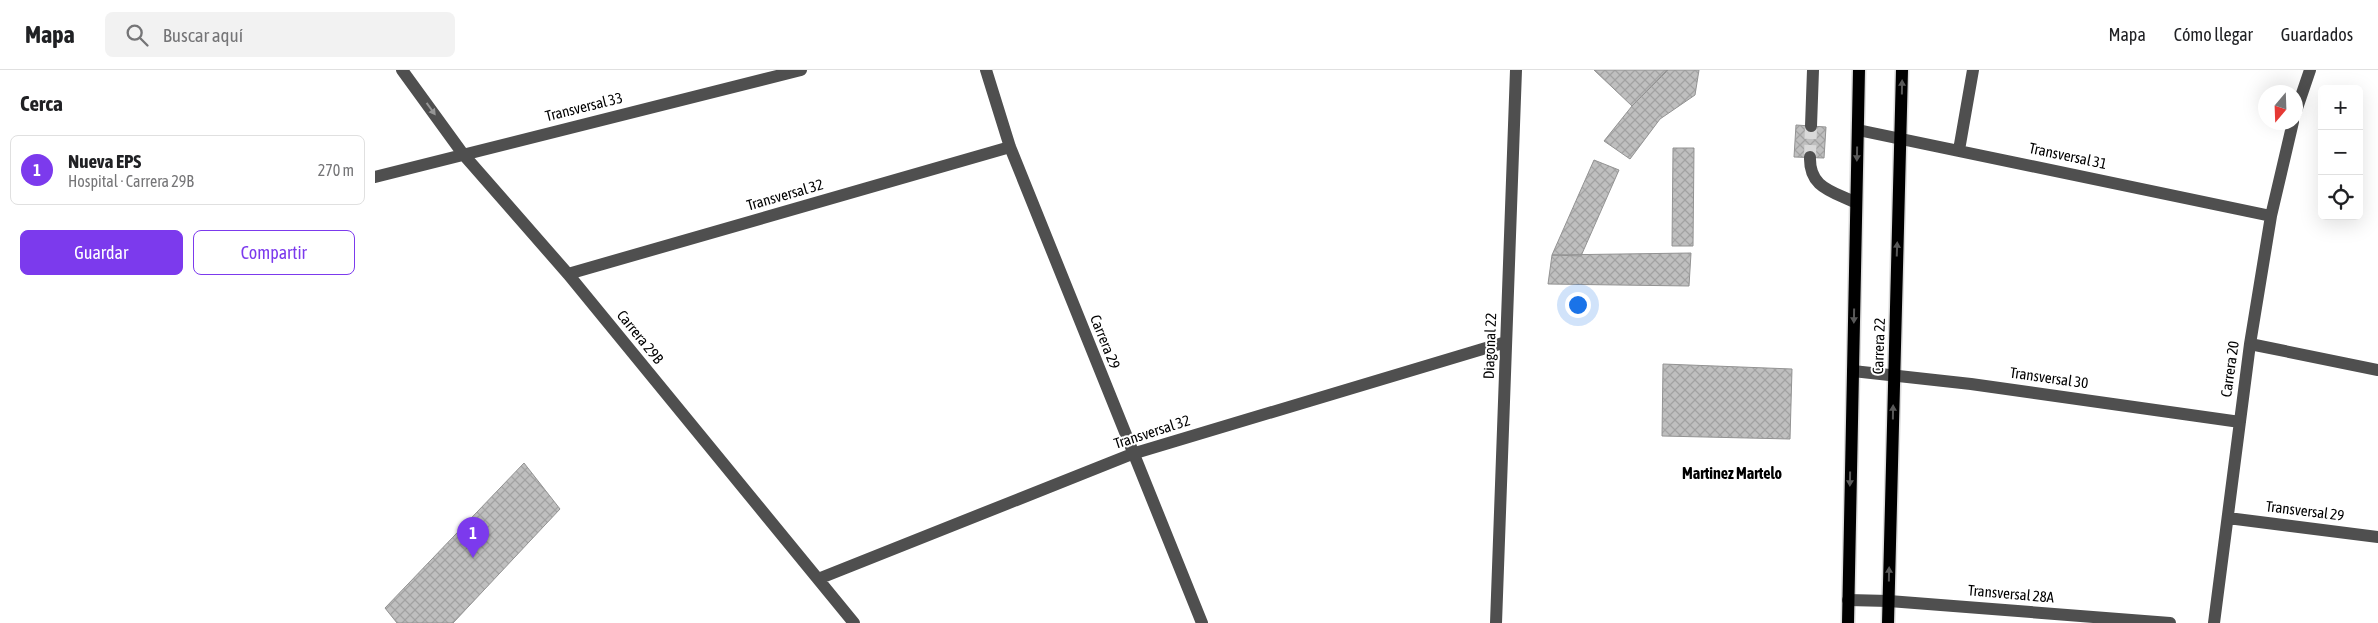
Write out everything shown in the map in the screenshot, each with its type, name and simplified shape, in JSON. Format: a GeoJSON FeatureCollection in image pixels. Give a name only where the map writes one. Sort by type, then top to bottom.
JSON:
{"type":"FeatureCollection","features":[{"type":"Feature","properties":{"kind":"main road","name":"Carrera 22"},"geometry":{"type":"LineString","coordinates":[[1847,623],[1859,70]]}},
{"type":"Feature","properties":{"kind":"main road","name":"Carrera 22"},"geometry":{"type":"LineString","coordinates":[[1888,623],[1902,70]]}},
{"type":"Feature","properties":{"kind":"street","name":"Carrera 29B"},"geometry":{"type":"LineString","coordinates":[[402,70],[463,154],[568,274],[855,623]]}},
{"type":"Feature","properties":{"kind":"street","name":"Transversal 33"},"geometry":{"type":"LineString","coordinates":[[375,177],[801,70]]}},
{"type":"Feature","properties":{"kind":"street","name":"Carrera 29"},"geometry":{"type":"LineString","coordinates":[[986,70],[1010,147],[1201,623]]}},
{"type":"Feature","properties":{"kind":"street","name":"Diagonal 22"},"geometry":{"type":"LineString","coordinates":[[1496,623],[1516,70]]}},
{"type":"Feature","properties":{"kind":"street"},"geometry":{"type":"LineString","coordinates":[[1811,126],[1813,70]]}},
{"type":"Feature","properties":{"kind":"street"},"geometry":{"type":"LineString","coordinates":[[1959,150],[1973,70]]}},
{"type":"Feature","properties":{"kind":"street"},"geometry":{"type":"LineString","coordinates":[[2303,92],[2311,70]]}},
{"type":"Feature","properties":{"kind":"street","name":"Transversal 31"},"geometry":{"type":"LineString","coordinates":[[1857,130],[2271,216]]}},
{"type":"Feature","properties":{"kind":"street","name":"Carrera 20"},"geometry":{"type":"LineString","coordinates":[[2214,623],[2250,344],[2271,216],[2291,130]]}},
{"type":"Feature","properties":{"kind":"street","name":"Transversal 32"},"geometry":{"type":"LineString","coordinates":[[568,274],[1010,147]]}},
{"type":"Feature","properties":{"kind":"street"},"geometry":{"type":"LineString","coordinates":[[1810,157],[1810,170],[1815,180],[1828,190],[1856,203]]}},
{"type":"Feature","properties":{"kind":"street","name":"Transversal 32"},"geometry":{"type":"LineString","coordinates":[[818,579],[1132,454],[1506,342]]}},
{"type":"Feature","properties":{"kind":"street"},"geometry":{"type":"LineString","coordinates":[[2250,344],[2378,370]]}},
{"type":"Feature","properties":{"kind":"street","name":"Transversal 30"},"geometry":{"type":"LineString","coordinates":[[1853,371],[1894,374],[2240,422]]}},
{"type":"Feature","properties":{"kind":"street","name":"Transversal 29"},"geometry":{"type":"LineString","coordinates":[[2228,518],[2378,536]]}},
{"type":"Feature","properties":{"kind":"street","name":"Transversal 28A"},"geometry":{"type":"LineString","coordinates":[[1848,600],[1889,601],[2170,623]]}},
{"type":"Feature","properties":{"kind":"building"},"geometry":{"type":"Polygon","coordinates":[[[1594,70],[1667,70],[1632,106],[1594,70]]]}},
{"type":"Feature","properties":{"kind":"building"},"geometry":{"type":"Polygon","coordinates":[[[1668,70],[1699,70],[1695,95],[1660,119],[1630,159],[1604,141],[1632,106],[1668,70]]]}},
{"type":"Feature","properties":{"kind":"building"},"geometry":{"type":"Polygon","coordinates":[[[1796,125],[1826,127],[1824,158],[1794,157],[1796,125]]]}},
{"type":"Feature","properties":{"kind":"building"},"geometry":{"type":"Polygon","coordinates":[[[1673,148],[1694,148],[1693,246],[1672,246],[1673,148]]]}},
{"type":"Feature","properties":{"kind":"building"},"geometry":{"type":"Polygon","coordinates":[[[1594,160],[1619,170],[1581,256],[1552,255],[1594,160]]]}},
{"type":"Feature","properties":{"kind":"building"},"geometry":{"type":"Polygon","coordinates":[[[1691,253],[1689,286],[1548,284],[1552,255],[1691,253]]]}},
{"type":"Feature","properties":{"kind":"building"},"geometry":{"type":"Polygon","coordinates":[[[1663,364],[1792,369],[1790,439],[1662,436],[1663,364]]]}},
{"type":"Feature","properties":{"kind":"building"},"geometry":{"type":"Polygon","coordinates":[[[524,463],[560,509],[453,623],[397,623],[385,608],[524,463]]]}},
{"type":"Feature","properties":{"kind":"tunnel"},"geometry":{"type":"LineString","coordinates":[[1810,157],[1811,126]]}},
{"type":"Feature","properties":{"kind":"place","name":"Nueva EPS"},"geometry":{"type":"Point","coordinates":[473,558]}},
{"type":"Feature","properties":{"kind":"district","name":"Martinez Martelo"},"geometry":{"type":"Point","coordinates":[1732,473]}}]}
